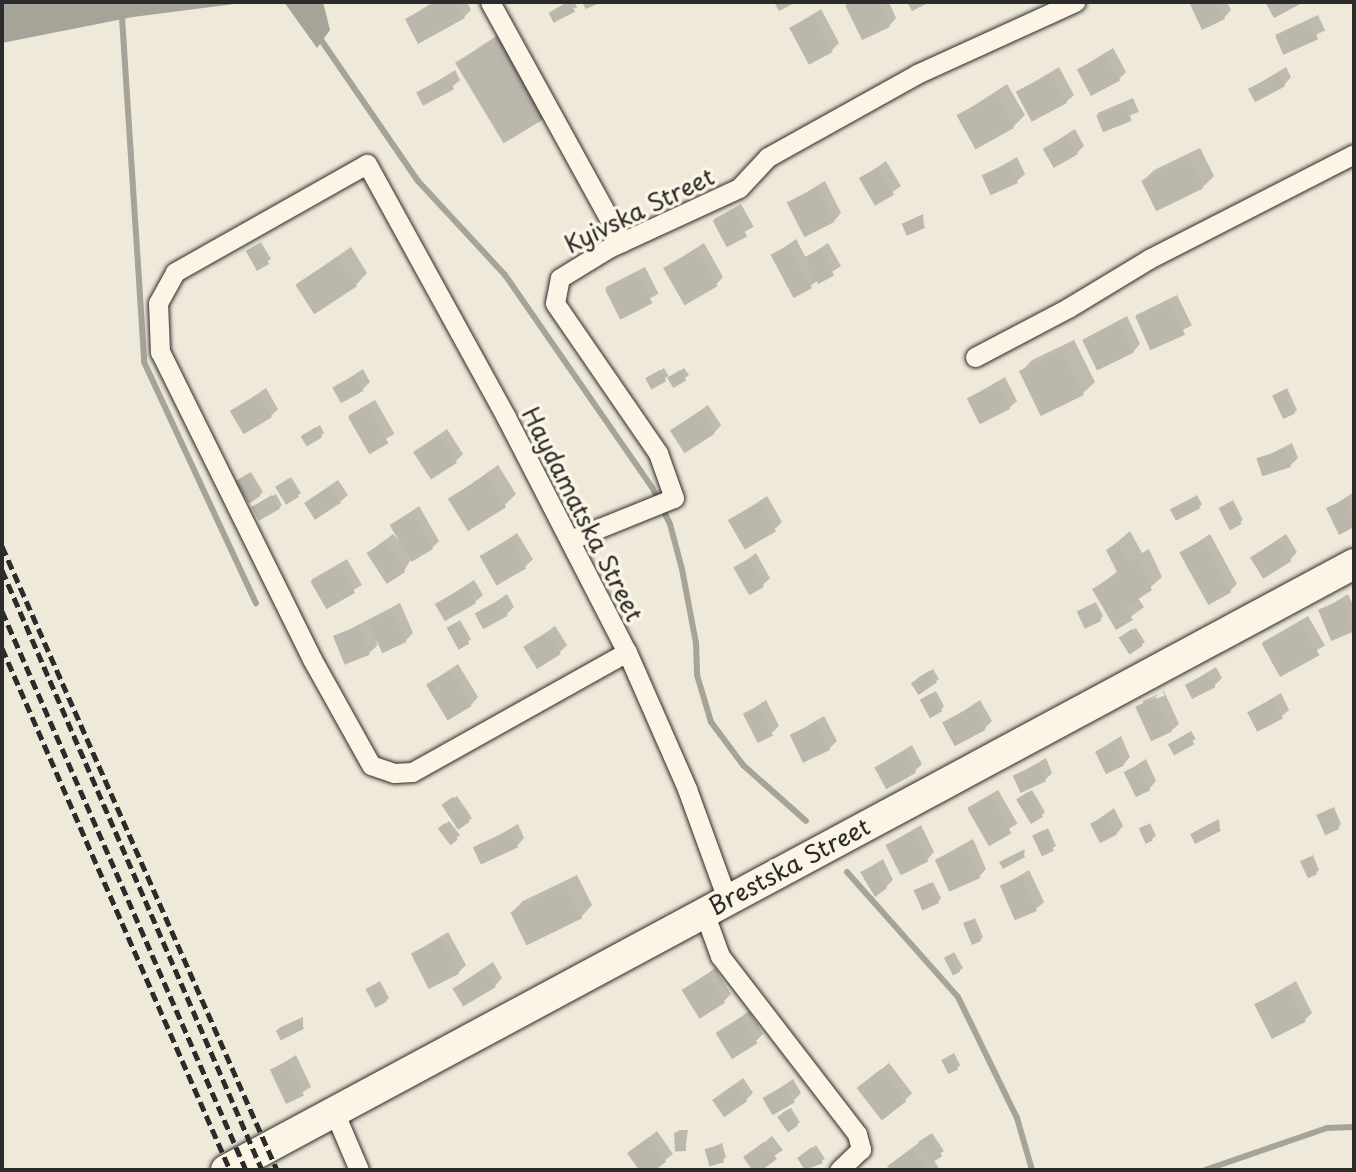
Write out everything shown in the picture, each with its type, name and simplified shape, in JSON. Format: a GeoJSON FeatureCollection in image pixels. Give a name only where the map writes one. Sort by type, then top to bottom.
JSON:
{"type":"FeatureCollection","features":[{"type":"Feature","properties":{"kind":"main road","name":"Brestska Street"},"geometry":{"type":"LineString","coordinates":[[226,1170],[333,1109],[1354,564]]}},
{"type":"Feature","properties":{"kind":"street"},"geometry":{"type":"LineString","coordinates":[[490,2],[622,242]]}},
{"type":"Feature","properties":{"kind":"street","name":"Kyivska Street"},"geometry":{"type":"LineString","coordinates":[[570,540],[673,500],[673,486],[658,453],[555,303],[560,278],[569,269],[622,242],[739,188],[768,157],[917,74],[1075,2]]}},
{"type":"Feature","properties":{"kind":"street"},"geometry":{"type":"LineString","coordinates":[[975,356],[1068,309],[1149,259],[1354,154]]}},
{"type":"Feature","properties":{"kind":"street","name":"Haydamatska Street"},"geometry":{"type":"LineString","coordinates":[[627,652],[412,772],[394,773],[371,765],[350,733],[160,352],[158,303],[175,272],[367,164],[570,540],[627,652],[687,789],[716,906],[720,956],[857,1134],[861,1149],[839,1170]]}},
{"type":"Feature","properties":{"kind":"street"},"geometry":{"type":"LineString","coordinates":[[333,1109],[359,1170]]}},
{"type":"Feature","properties":{"kind":"shaded area"},"geometry":{"type":"Polygon","coordinates":[[[2,2],[250,2],[133,17],[2,43],[2,2]]]}},
{"type":"Feature","properties":{"kind":"shaded area"},"geometry":{"type":"Polygon","coordinates":[[[284,2],[323,2],[330,30],[317,48],[284,2]]]}},
{"type":"Feature","properties":{"kind":"building"},"geometry":{"type":"Polygon","coordinates":[[[436,2],[456,2],[465,18],[418,44],[405,19],[436,2]]]}},
{"type":"Feature","properties":{"kind":"building"},"geometry":{"type":"Polygon","coordinates":[[[570,2],[575,12],[554,23],[549,13],[570,2]]]}},
{"type":"Feature","properties":{"kind":"building"},"geometry":{"type":"Polygon","coordinates":[[[582,2],[602,2],[586,9],[582,2]]]}},
{"type":"Feature","properties":{"kind":"building"},"geometry":{"type":"Polygon","coordinates":[[[774,2],[797,2],[779,11],[774,2]]]}},
{"type":"Feature","properties":{"kind":"building"},"geometry":{"type":"Polygon","coordinates":[[[852,2],[878,2],[890,27],[862,40],[845,5],[852,2]]]}},
{"type":"Feature","properties":{"kind":"building"},"geometry":{"type":"Polygon","coordinates":[[[907,2],[930,2],[912,11],[907,2]]]}},
{"type":"Feature","properties":{"kind":"building"},"geometry":{"type":"Polygon","coordinates":[[[1217,2],[1225,19],[1202,30],[1190,4],[1217,2]]]}},
{"type":"Feature","properties":{"kind":"building"},"geometry":{"type":"Polygon","coordinates":[[[1265,2],[1304,2],[1274,18],[1265,2]]]}},
{"type":"Feature","properties":{"kind":"building"},"geometry":{"type":"Polygon","coordinates":[[[813,15],[833,52],[809,65],[789,28],[813,15]]]}},
{"type":"Feature","properties":{"kind":"building"},"geometry":{"type":"Polygon","coordinates":[[[1310,21],[1318,39],[1283,55],[1275,36],[1310,21]]]}},
{"type":"Feature","properties":{"kind":"building"},"geometry":{"type":"Polygon","coordinates":[[[498,37],[546,118],[504,143],[455,63],[498,37]]]}},
{"type":"Feature","properties":{"kind":"building"},"geometry":{"type":"Polygon","coordinates":[[[1106,54],[1120,80],[1091,96],[1077,69],[1106,54]]]}},
{"type":"Feature","properties":{"kind":"building"},"geometry":{"type":"Polygon","coordinates":[[[1051,73],[1067,103],[1032,122],[1016,92],[1051,73]]]}},
{"type":"Feature","properties":{"kind":"building"},"geometry":{"type":"Polygon","coordinates":[[[1278,73],[1285,86],[1255,102],[1248,89],[1278,73]]]}},
{"type":"Feature","properties":{"kind":"building"},"geometry":{"type":"Polygon","coordinates":[[[447,76],[454,89],[423,106],[416,92],[447,76]]]}},
{"type":"Feature","properties":{"kind":"building"},"geometry":{"type":"Polygon","coordinates":[[[995,94],[1014,128],[975,149],[957,115],[995,94]]]}},
{"type":"Feature","properties":{"kind":"building"},"geometry":{"type":"Polygon","coordinates":[[[1125,104],[1132,121],[1103,132],[1096,116],[1125,104]]]}},
{"type":"Feature","properties":{"kind":"building"},"geometry":{"type":"Polygon","coordinates":[[[1067,135],[1078,154],[1054,168],[1043,149],[1067,135]]]}},
{"type":"Feature","properties":{"kind":"building"},"geometry":{"type":"Polygon","coordinates":[[[1188,158],[1203,189],[1156,211],[1141,181],[1188,158]]]}},
{"type":"Feature","properties":{"kind":"building"},"geometry":{"type":"Polygon","coordinates":[[[1009,163],[1018,183],[991,195],[982,175],[1009,163]]]}},
{"type":"Feature","properties":{"kind":"building"},"geometry":{"type":"Polygon","coordinates":[[[878,167],[894,195],[875,206],[859,178],[878,167]]]}},
{"type":"Feature","properties":{"kind":"building"},"geometry":{"type":"Polygon","coordinates":[[[817,187],[835,222],[804,237],[787,202],[817,187]]]}},
{"type":"Feature","properties":{"kind":"building"},"geometry":{"type":"Polygon","coordinates":[[[733,210],[747,236],[727,247],[713,221],[733,210]]]}},
{"type":"Feature","properties":{"kind":"building"},"geometry":{"type":"Polygon","coordinates":[[[920,216],[925,228],[907,236],[902,224],[920,216]]]}},
{"type":"Feature","properties":{"kind":"building"},"geometry":{"type":"Polygon","coordinates":[[[258,244],[269,264],[257,271],[246,251],[258,244]]]}},
{"type":"Feature","properties":{"kind":"building"},"geometry":{"type":"Polygon","coordinates":[[[789,245],[812,288],[793,298],[770,255],[789,245]]]}},
{"type":"Feature","properties":{"kind":"building"},"geometry":{"type":"Polygon","coordinates":[[[696,249],[718,286],[685,305],[663,268],[696,249]]]}},
{"type":"Feature","properties":{"kind":"building"},"geometry":{"type":"Polygon","coordinates":[[[820,249],[834,275],[818,284],[804,257],[820,249]]]}},
{"type":"Feature","properties":{"kind":"building"},"geometry":{"type":"Polygon","coordinates":[[[338,257],[357,286],[314,314],[295,285],[338,257]]]}},
{"type":"Feature","properties":{"kind":"building"},"geometry":{"type":"Polygon","coordinates":[[[637,273],[652,303],[620,320],[605,289],[637,273]]]}},
{"type":"Feature","properties":{"kind":"building"},"geometry":{"type":"Polygon","coordinates":[[[1170,301],[1185,335],[1150,350],[1135,316],[1170,301]]]}},
{"type":"Feature","properties":{"kind":"building"},"geometry":{"type":"Polygon","coordinates":[[[1119,322],[1134,353],[1097,371],[1082,340],[1119,322]]]}},
{"type":"Feature","properties":{"kind":"building"},"geometry":{"type":"Polygon","coordinates":[[[1062,350],[1084,395],[1041,416],[1019,371],[1062,350]]]}},
{"type":"Feature","properties":{"kind":"building"},"geometry":{"type":"Polygon","coordinates":[[[660,370],[666,381],[651,390],[645,378],[660,370]]]}},
{"type":"Feature","properties":{"kind":"building"},"geometry":{"type":"Polygon","coordinates":[[[680,370],[686,380],[673,388],[667,378],[680,370]]]}},
{"type":"Feature","properties":{"kind":"building"},"geometry":{"type":"Polygon","coordinates":[[[355,375],[364,391],[341,403],[332,388],[355,375]]]}},
{"type":"Feature","properties":{"kind":"building"},"geometry":{"type":"Polygon","coordinates":[[[997,383],[1010,409],[980,424],[967,398],[997,383]]]}},
{"type":"Feature","properties":{"kind":"building"},"geometry":{"type":"Polygon","coordinates":[[[1284,390],[1295,414],[1283,419],[1272,395],[1284,390]]]}},
{"type":"Feature","properties":{"kind":"building"},"geometry":{"type":"Polygon","coordinates":[[[258,394],[272,417],[244,434],[230,411],[258,394]]]}},
{"type":"Feature","properties":{"kind":"building"},"geometry":{"type":"Polygon","coordinates":[[[367,406],[388,443],[369,454],[348,417],[367,406]]]}},
{"type":"Feature","properties":{"kind":"building"},"geometry":{"type":"Polygon","coordinates":[[[700,411],[715,434],[685,453],[670,431],[700,411]]]}},
{"type":"Feature","properties":{"kind":"building"},"geometry":{"type":"Polygon","coordinates":[[[316,427],[322,437],[307,447],[301,436],[316,427]]]}},
{"type":"Feature","properties":{"kind":"building"},"geometry":{"type":"Polygon","coordinates":[[[439,435],[457,463],[431,480],[413,452],[439,435]]]}},
{"type":"Feature","properties":{"kind":"building"},"geometry":{"type":"Polygon","coordinates":[[[1285,449],[1291,467],[1262,476],[1256,458],[1285,449]]]}},
{"type":"Feature","properties":{"kind":"building"},"geometry":{"type":"Polygon","coordinates":[[[247,474],[261,496],[249,503],[235,481],[247,474]]]}},
{"type":"Feature","properties":{"kind":"building"},"geometry":{"type":"Polygon","coordinates":[[[486,475],[506,507],[468,531],[448,499],[486,475]]]}},
{"type":"Feature","properties":{"kind":"building"},"geometry":{"type":"Polygon","coordinates":[[[288,479],[299,497],[286,505],[275,487],[288,479]]]}},
{"type":"Feature","properties":{"kind":"building"},"geometry":{"type":"Polygon","coordinates":[[[330,486],[341,503],[315,520],[304,503],[330,486]]]}},
{"type":"Feature","properties":{"kind":"building"},"geometry":{"type":"Polygon","coordinates":[[[272,495],[280,509],[259,521],[251,507],[272,495]]]}},
{"type":"Feature","properties":{"kind":"building"},"geometry":{"type":"Polygon","coordinates":[[[1194,497],[1200,509],[1176,521],[1170,509],[1194,497]]]}},
{"type":"Feature","properties":{"kind":"building"},"geometry":{"type":"Polygon","coordinates":[[[1348,498],[1354,527],[1339,535],[1326,508],[1348,498]]]}},
{"type":"Feature","properties":{"kind":"building"},"geometry":{"type":"Polygon","coordinates":[[[759,502],[776,531],[745,549],[728,520],[759,502]]]}},
{"type":"Feature","properties":{"kind":"building"},"geometry":{"type":"Polygon","coordinates":[[[1230,502],[1241,524],[1230,530],[1218,508],[1230,502]]]}},
{"type":"Feature","properties":{"kind":"building"},"geometry":{"type":"Polygon","coordinates":[[[411,512],[433,549],[412,562],[390,525],[411,512]]]}},
{"type":"Feature","properties":{"kind":"building"},"geometry":{"type":"Polygon","coordinates":[[[509,539],[526,568],[497,585],[480,556],[509,539]]]}},
{"type":"Feature","properties":{"kind":"building"},"geometry":{"type":"Polygon","coordinates":[[[1202,540],[1231,592],[1208,605],[1179,553],[1202,540]]]}},
{"type":"Feature","properties":{"kind":"building"},"geometry":{"type":"Polygon","coordinates":[[[1278,540],[1291,561],[1263,579],[1250,557],[1278,540]]]}},
{"type":"Feature","properties":{"kind":"building"},"geometry":{"type":"Polygon","coordinates":[[[385,541],[405,572],[387,584],[367,553],[385,541]]]}},
{"type":"Feature","properties":{"kind":"building"},"geometry":{"type":"Polygon","coordinates":[[[1118,542],[1130,563],[1137,559],[1152,590],[1125,608],[1133,620],[1116,630],[1092,589],[1118,574],[1106,550],[1118,542]]]}},
{"type":"Feature","properties":{"kind":"building"},"geometry":{"type":"Polygon","coordinates":[[[748,559],[764,587],[749,595],[733,568],[748,559]]]}},
{"type":"Feature","properties":{"kind":"building"},"geometry":{"type":"Polygon","coordinates":[[[339,565],[355,593],[326,609],[310,582],[339,565]]]}},
{"type":"Feature","properties":{"kind":"building"},"geometry":{"type":"Polygon","coordinates":[[[466,586],[476,603],[445,621],[435,604],[466,586]]]}},
{"type":"Feature","properties":{"kind":"building"},"geometry":{"type":"Polygon","coordinates":[[[499,600],[508,616],[483,629],[475,614],[499,600]]]}},
{"type":"Feature","properties":{"kind":"building"},"geometry":{"type":"Polygon","coordinates":[[[1341,600],[1354,631],[1331,641],[1318,610],[1341,600]]]}},
{"type":"Feature","properties":{"kind":"building"},"geometry":{"type":"Polygon","coordinates":[[[1093,604],[1101,621],[1085,629],[1077,612],[1093,604]]]}},
{"type":"Feature","properties":{"kind":"building"},"geometry":{"type":"Polygon","coordinates":[[[392,610],[407,642],[382,653],[368,621],[392,610]]]}},
{"type":"Feature","properties":{"kind":"building"},"geometry":{"type":"Polygon","coordinates":[[[457,622],[469,644],[459,650],[447,628],[457,622]]]}},
{"type":"Feature","properties":{"kind":"building"},"geometry":{"type":"Polygon","coordinates":[[[1301,622],[1319,655],[1280,677],[1262,644],[1301,622]]]}},
{"type":"Feature","properties":{"kind":"building"},"geometry":{"type":"Polygon","coordinates":[[[358,626],[370,655],[345,665],[333,636],[358,626]]]}},
{"type":"Feature","properties":{"kind":"building"},"geometry":{"type":"Polygon","coordinates":[[[1132,629],[1143,646],[1129,654],[1119,638],[1132,629]]]}},
{"type":"Feature","properties":{"kind":"building"},"geometry":{"type":"Polygon","coordinates":[[[547,632],[561,654],[537,669],[523,647],[547,632]]]}},
{"type":"Feature","properties":{"kind":"building"},"geometry":{"type":"Polygon","coordinates":[[[450,670],[472,706],[448,720],[426,684],[450,670]]]}},
{"type":"Feature","properties":{"kind":"building"},"geometry":{"type":"Polygon","coordinates":[[[929,671],[937,683],[919,695],[911,683],[929,671]]]}},
{"type":"Feature","properties":{"kind":"building"},"geometry":{"type":"Polygon","coordinates":[[[1208,673],[1215,687],[1192,699],[1185,685],[1208,673]]]}},
{"type":"Feature","properties":{"kind":"building"},"geometry":{"type":"Polygon","coordinates":[[[932,693],[942,711],[930,718],[920,700],[932,693]]]}},
{"type":"Feature","properties":{"kind":"building"},"geometry":{"type":"Polygon","coordinates":[[[1156,697],[1172,731],[1151,741],[1135,707],[1156,697]]]}},
{"type":"Feature","properties":{"kind":"building"},"geometry":{"type":"Polygon","coordinates":[[[1273,699],[1283,719],[1257,732],[1247,712],[1273,699]]]}},
{"type":"Feature","properties":{"kind":"building"},"geometry":{"type":"Polygon","coordinates":[[[758,706],[773,735],[758,743],[743,714],[758,706]]]}},
{"type":"Feature","properties":{"kind":"building"},"geometry":{"type":"Polygon","coordinates":[[[973,706],[986,730],[955,746],[942,722],[973,706]]]}},
{"type":"Feature","properties":{"kind":"building"},"geometry":{"type":"Polygon","coordinates":[[[817,722],[830,750],[803,763],[790,735],[817,722]]]}},
{"type":"Feature","properties":{"kind":"building"},"geometry":{"type":"Polygon","coordinates":[[[1188,733],[1194,744],[1174,756],[1168,744],[1188,733]]]}},
{"type":"Feature","properties":{"kind":"building"},"geometry":{"type":"Polygon","coordinates":[[[1113,743],[1124,765],[1106,774],[1095,752],[1113,743]]]}},
{"type":"Feature","properties":{"kind":"building"},"geometry":{"type":"Polygon","coordinates":[[[904,751],[916,773],[886,789],[874,767],[904,751]]]}},
{"type":"Feature","properties":{"kind":"building"},"geometry":{"type":"Polygon","coordinates":[[[1038,764],[1046,781],[1021,793],[1013,776],[1038,764]]]}},
{"type":"Feature","properties":{"kind":"building"},"geometry":{"type":"Polygon","coordinates":[[[1138,765],[1150,790],[1136,797],[1124,772],[1138,765]]]}},
{"type":"Feature","properties":{"kind":"building"},"geometry":{"type":"Polygon","coordinates":[[[1028,792],[1043,817],[1031,824],[1016,799],[1028,792]]]}},
{"type":"Feature","properties":{"kind":"building"},"geometry":{"type":"Polygon","coordinates":[[[990,796],[1012,833],[989,846],[967,809],[990,796]]]}},
{"type":"Feature","properties":{"kind":"building"},"geometry":{"type":"Polygon","coordinates":[[[453,797],[470,822],[458,830],[441,805],[453,797]]]}},
{"type":"Feature","properties":{"kind":"building"},"geometry":{"type":"Polygon","coordinates":[[[1330,809],[1339,829],[1325,835],[1316,815],[1330,809]]]}},
{"type":"Feature","properties":{"kind":"building"},"geometry":{"type":"Polygon","coordinates":[[[1107,815],[1117,835],[1100,843],[1090,824],[1107,815]]]}},
{"type":"Feature","properties":{"kind":"building"},"geometry":{"type":"Polygon","coordinates":[[[1216,821],[1221,831],[1195,844],[1190,834],[1216,821]]]}},
{"type":"Feature","properties":{"kind":"building"},"geometry":{"type":"Polygon","coordinates":[[[445,823],[458,840],[450,845],[438,828],[445,823]]]}},
{"type":"Feature","properties":{"kind":"building"},"geometry":{"type":"Polygon","coordinates":[[[1146,825],[1153,841],[1146,844],[1139,828],[1146,825]]]}},
{"type":"Feature","properties":{"kind":"building"},"geometry":{"type":"Polygon","coordinates":[[[510,830],[518,847],[481,865],[473,847],[510,830]]]}},
{"type":"Feature","properties":{"kind":"building"},"geometry":{"type":"Polygon","coordinates":[[[1044,830],[1054,851],[1042,856],[1032,835],[1044,830]]]}},
{"type":"Feature","properties":{"kind":"building"},"geometry":{"type":"Polygon","coordinates":[[[913,831],[928,861],[901,875],[885,845],[913,831]]]}},
{"type":"Feature","properties":{"kind":"building"},"geometry":{"type":"Polygon","coordinates":[[[966,846],[980,878],[949,892],[935,860],[966,846]]]}},
{"type":"Feature","properties":{"kind":"building"},"geometry":{"type":"Polygon","coordinates":[[[1022,851],[1025,857],[1003,869],[999,862],[1022,851]]]}},
{"type":"Feature","properties":{"kind":"building"},"geometry":{"type":"Polygon","coordinates":[[[1309,857],[1317,874],[1308,878],[1300,861],[1309,857]]]}},
{"type":"Feature","properties":{"kind":"building"},"geometry":{"type":"Polygon","coordinates":[[[876,865],[887,888],[875,897],[860,872],[876,865]]]}},
{"type":"Feature","properties":{"kind":"building"},"geometry":{"type":"Polygon","coordinates":[[[1022,876],[1037,911],[1015,920],[1000,885],[1022,876]]]}},
{"type":"Feature","properties":{"kind":"building"},"geometry":{"type":"Polygon","coordinates":[[[930,883],[939,903],[923,910],[914,890],[930,883]]]}},
{"type":"Feature","properties":{"kind":"building"},"geometry":{"type":"Polygon","coordinates":[[[566,885],[582,918],[526,945],[510,912],[566,885]]]}},
{"type":"Feature","properties":{"kind":"building"},"geometry":{"type":"Polygon","coordinates":[[[971,920],[981,941],[972,945],[963,923],[971,920]]]}},
{"type":"Feature","properties":{"kind":"building"},"geometry":{"type":"Polygon","coordinates":[[[441,938],[459,974],[429,989],[411,953],[441,938]]]}},
{"type":"Feature","properties":{"kind":"building"},"geometry":{"type":"Polygon","coordinates":[[[951,954],[960,972],[953,975],[944,958],[951,954]]]}},
{"type":"Feature","properties":{"kind":"building"},"geometry":{"type":"Polygon","coordinates":[[[485,969],[496,987],[463,1007],[452,989],[485,969]]]}},
{"type":"Feature","properties":{"kind":"building"},"geometry":{"type":"Polygon","coordinates":[[[707,974],[725,1003],[700,1019],[682,990],[707,974]]]}},
{"type":"Feature","properties":{"kind":"building"},"geometry":{"type":"Polygon","coordinates":[[[377,983],[387,1002],[375,1008],[366,989],[377,983]]]}},
{"type":"Feature","properties":{"kind":"building"},"geometry":{"type":"Polygon","coordinates":[[[1288,987],[1306,1022],[1272,1039],[1254,1004],[1288,987]]]}},
{"type":"Feature","properties":{"kind":"building"},"geometry":{"type":"Polygon","coordinates":[[[741,1017],[757,1043],[732,1059],[716,1033],[741,1017]]]}},
{"type":"Feature","properties":{"kind":"building"},"geometry":{"type":"Polygon","coordinates":[[[299,1019],[304,1029],[281,1041],[276,1031],[299,1019]]]}},
{"type":"Feature","properties":{"kind":"building"},"geometry":{"type":"Polygon","coordinates":[[[951,1055],[958,1069],[948,1074],[941,1060],[951,1055]]]}},
{"type":"Feature","properties":{"kind":"building"},"geometry":{"type":"Polygon","coordinates":[[[288,1061],[304,1095],[286,1104],[270,1069],[288,1061]]]}},
{"type":"Feature","properties":{"kind":"building"},"geometry":{"type":"Polygon","coordinates":[[[881,1069],[906,1101],[882,1120],[857,1088],[881,1069]]]}},
{"type":"Feature","properties":{"kind":"building"},"geometry":{"type":"Polygon","coordinates":[[[735,1084],[747,1101],[724,1117],[712,1100],[735,1084]]]}},
{"type":"Feature","properties":{"kind":"building"},"geometry":{"type":"Polygon","coordinates":[[[785,1085],[795,1102],[772,1115],[762,1098],[785,1085]]]}},
{"type":"Feature","properties":{"kind":"building"},"geometry":{"type":"Polygon","coordinates":[[[787,1110],[798,1126],[788,1132],[777,1117],[787,1110]]]}},
{"type":"Feature","properties":{"kind":"building"},"geometry":{"type":"Polygon","coordinates":[[[685,1132],[686,1151],[675,1152],[674,1133],[685,1132]]]}},
{"type":"Feature","properties":{"kind":"building"},"geometry":{"type":"Polygon","coordinates":[[[929,1135],[942,1156],[931,1163],[918,1142],[929,1135]]]}},
{"type":"Feature","properties":{"kind":"building"},"geometry":{"type":"Polygon","coordinates":[[[649,1137],[666,1162],[655,1170],[639,1170],[627,1153],[649,1137]]]}},
{"type":"Feature","properties":{"kind":"building"},"geometry":{"type":"Polygon","coordinates":[[[764,1142],[777,1159],[762,1170],[752,1170],[743,1157],[764,1142]]]}},
{"type":"Feature","properties":{"kind":"building"},"geometry":{"type":"Polygon","coordinates":[[[719,1145],[724,1162],[710,1166],[705,1149],[719,1145]]]}},
{"type":"Feature","properties":{"kind":"building"},"geometry":{"type":"Polygon","coordinates":[[[812,1147],[823,1163],[805,1170],[797,1158],[812,1147]]]}},
{"type":"Feature","properties":{"kind":"building"},"geometry":{"type":"Polygon","coordinates":[[[913,1149],[928,1170],[890,1170],[887,1166],[913,1149]]]}},
{"type":"Feature","properties":{"kind":"waterway"},"geometry":{"type":"LineString","coordinates":[[121,2],[144,362],[256,603]]}},
{"type":"Feature","properties":{"kind":"waterway"},"geometry":{"type":"LineString","coordinates":[[319,37],[418,181],[505,275],[652,487],[670,524],[682,569],[696,643],[697,675],[711,722],[743,765],[806,821]]}},
{"type":"Feature","properties":{"kind":"waterway"},"geometry":{"type":"LineString","coordinates":[[847,872],[958,997],[1017,1118],[1032,1170]]}},
{"type":"Feature","properties":{"kind":"waterway"},"geometry":{"type":"LineString","coordinates":[[1205,1170],[1327,1128],[1354,1127]]}},
{"type":"Feature","properties":{"kind":"railway"},"geometry":{"type":"LineString","coordinates":[[2,546],[277,1170]]}},
{"type":"Feature","properties":{"kind":"railway"},"geometry":{"type":"LineString","coordinates":[[2,570],[262,1170]]}},
{"type":"Feature","properties":{"kind":"railway"},"geometry":{"type":"LineString","coordinates":[[2,611],[246,1170]]}},
{"type":"Feature","properties":{"kind":"railway"},"geometry":{"type":"LineString","coordinates":[[2,648],[230,1170]]}}]}
